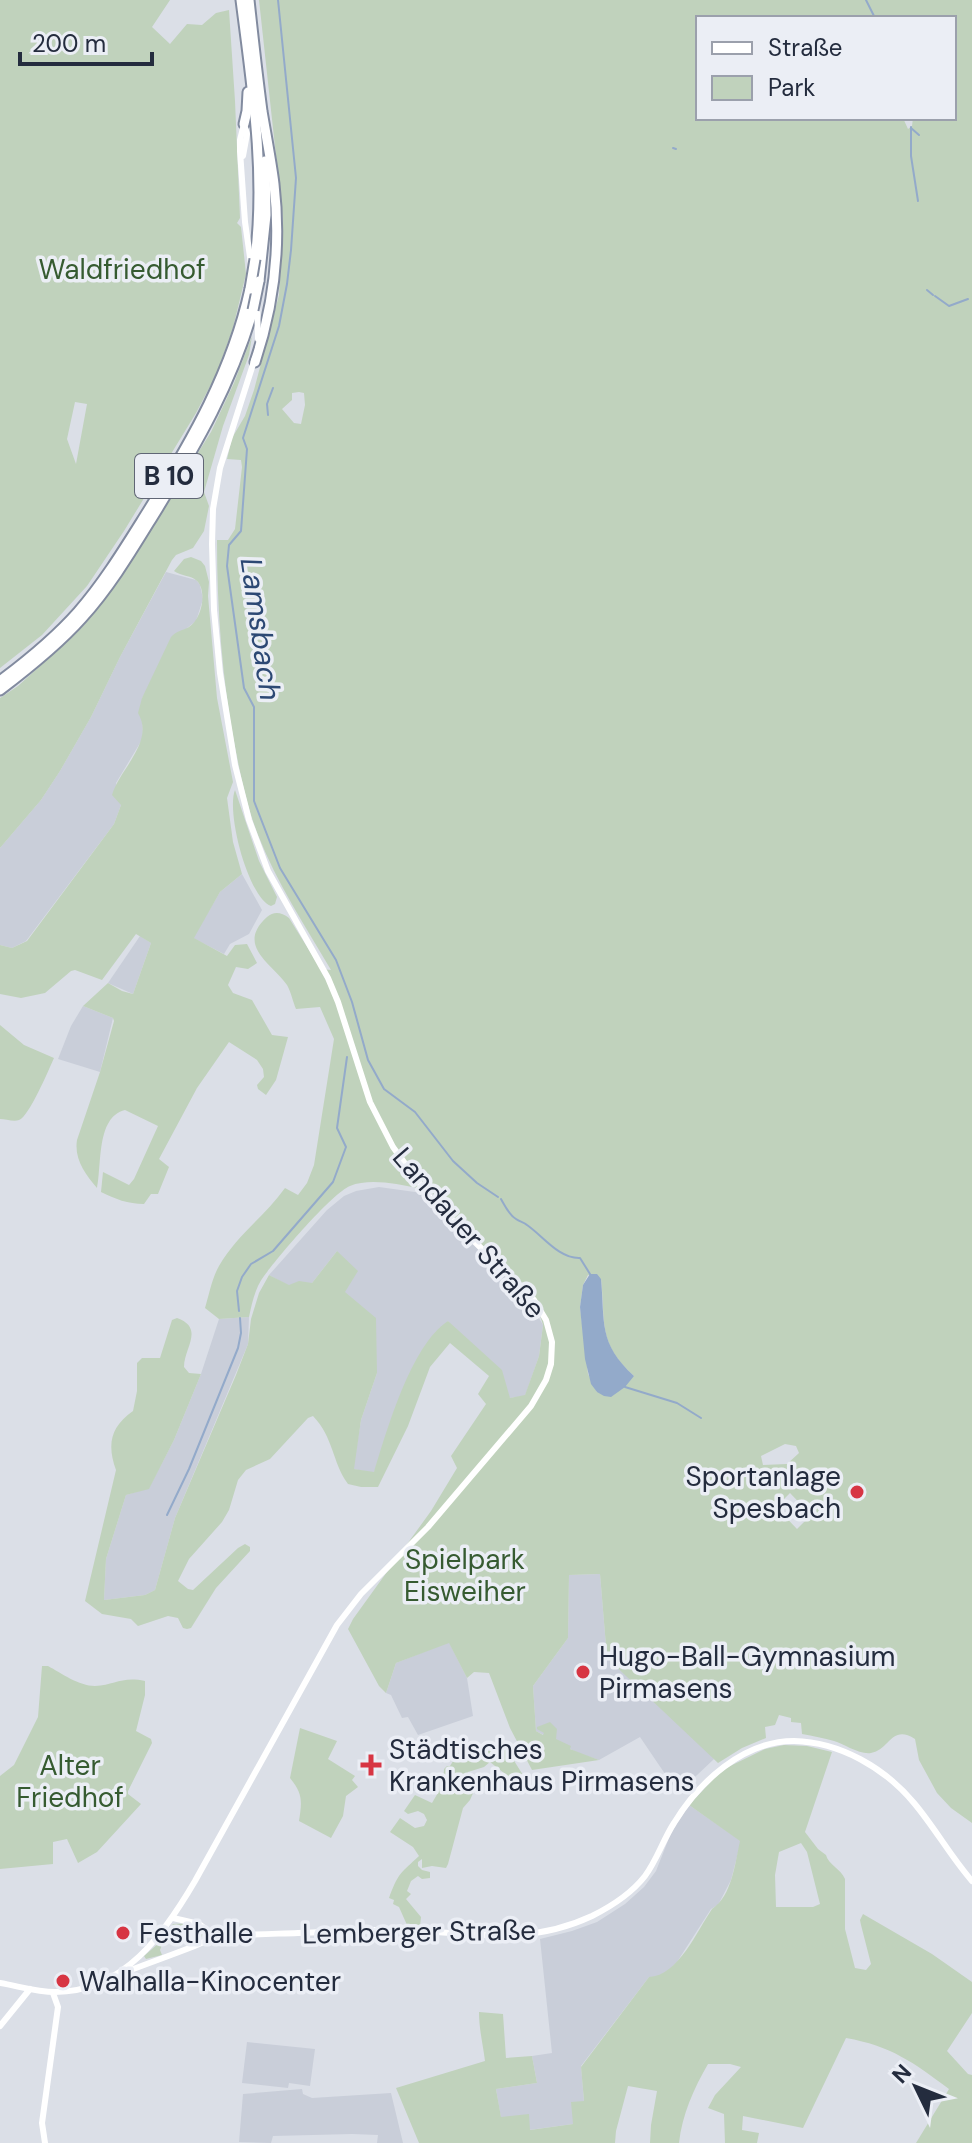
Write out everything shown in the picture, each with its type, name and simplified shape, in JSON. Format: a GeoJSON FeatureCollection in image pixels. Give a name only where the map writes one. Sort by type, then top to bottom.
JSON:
{"type":"FeatureCollection","features":[{"type":"Feature","properties":{"kind":"highway","name":"B 10"},"geometry":{"type":"LineString","coordinates":[[0,681],[77,614],[107,576],[192,439],[211,402],[237,337],[255,259],[260,177],[241,0]]}},
{"type":"Feature","properties":{"kind":"highway","name":"B 10"},"geometry":{"type":"LineString","coordinates":[[0,690],[38,661],[74,627],[112,580],[212,416],[234,366],[253,310],[259,281],[267,196],[263,114],[249,0]]}},
{"type":"Feature","properties":{"kind":"highway"},"geometry":{"type":"LineString","coordinates":[[244,124],[249,60]]}},
{"type":"Feature","properties":{"kind":"highway"},"geometry":{"type":"LineString","coordinates":[[255,362],[267,322],[276,257],[275,186],[263,114]]}},
{"type":"Feature","properties":{"kind":"main road","name":"Landauer Straße"},"geometry":{"type":"LineString","coordinates":[[0,1983],[53,1993],[84,1988],[120,1974],[155,1942],[181,1906],[332,1633],[351,1605],[428,1527],[531,1406],[546,1380],[552,1353],[549,1327],[534,1300],[431,1199],[385,1133],[364,1085],[334,990],[268,871],[239,783],[220,673],[212,544],[213,509],[220,468],[255,362],[259,318],[245,218],[240,140],[244,124]]}},
{"type":"Feature","properties":{"kind":"main road","name":"Lemberger Straße"},"geometry":{"type":"LineString","coordinates":[[120,1974],[216,1937],[389,1930],[500,1936],[538,1932],[578,1922],[609,1907],[641,1881],[653,1865],[675,1821],[690,1800],[714,1776],[751,1751],[788,1741],[832,1747],[855,1756],[885,1774],[916,1805],[972,1881]]}},
{"type":"Feature","properties":{"kind":"main road"},"geometry":{"type":"LineString","coordinates":[[181,1906],[182,1912],[192,1922]]}},
{"type":"Feature","properties":{"kind":"main road"},"geometry":{"type":"LineString","coordinates":[[173,1918],[192,1922],[216,1937]]}},
{"type":"Feature","properties":{"kind":"main road"},"geometry":{"type":"LineString","coordinates":[[204,1943],[209,1930]]}},
{"type":"Feature","properties":{"kind":"main road"},"geometry":{"type":"LineString","coordinates":[[142,1954],[141,1961],[149,1964]]}},
{"type":"Feature","properties":{"kind":"main road"},"geometry":{"type":"LineString","coordinates":[[0,2026],[30,1989]]}},
{"type":"Feature","properties":{"kind":"main road"},"geometry":{"type":"LineString","coordinates":[[45,2142],[42,2123],[57,2001],[53,1993]]}},
{"type":"Feature","properties":{"kind":"shaded area"},"geometry":{"type":"Polygon","coordinates":[[[166,572],[196,580],[203,599],[196,621],[187,628],[142,698],[143,738],[116,783],[121,805],[114,824],[26,941],[12,948],[0,945],[0,848],[41,800],[60,771],[166,572]]]}},
{"type":"Feature","properties":{"kind":"shaded area"},"geometry":{"type":"Polygon","coordinates":[[[242,874],[262,910],[249,934],[230,944],[224,954],[193,938],[220,892],[242,874]]]}},
{"type":"Feature","properties":{"kind":"shaded area"},"geometry":{"type":"Polygon","coordinates":[[[140,936],[151,943],[133,994],[108,983],[140,936]]]}},
{"type":"Feature","properties":{"kind":"shaded area"},"geometry":{"type":"Polygon","coordinates":[[[83,1006],[113,1018],[100,1072],[58,1059],[83,1006]]]}},
{"type":"Feature","properties":{"kind":"shaded area"},"geometry":{"type":"Polygon","coordinates":[[[379,1187],[422,1193],[524,1292],[543,1325],[539,1356],[525,1396],[510,1398],[448,1321],[400,1398],[374,1473],[353,1469],[361,1420],[377,1373],[344,1292],[337,1251],[312,1283],[289,1286],[269,1275],[327,1210],[344,1196],[379,1187]]]}},
{"type":"Feature","properties":{"kind":"shaded area"},"geometry":{"type":"Polygon","coordinates":[[[249,1317],[248,1344],[175,1518],[155,1590],[145,1595],[104,1600],[106,1559],[126,1495],[149,1488],[174,1440],[219,1319],[249,1317]]]}},
{"type":"Feature","properties":{"kind":"shaded area","name":"Hugo-Ball-Gymnasium Pirmasens"},"geometry":{"type":"Polygon","coordinates":[[[600,1574],[607,1658],[687,1726],[714,1759],[678,1793],[640,1737],[599,1760],[578,1753],[536,1731],[533,1686],[568,1638],[569,1575],[600,1574]]]}},
{"type":"Feature","properties":{"kind":"shaded area"},"geometry":{"type":"Polygon","coordinates":[[[449,1642],[467,1678],[473,1716],[418,1735],[408,1717],[402,1718],[391,1695],[386,1693],[396,1663],[449,1642]]]}},
{"type":"Feature","properties":{"kind":"shaded area"},"geometry":{"type":"Polygon","coordinates":[[[689,1805],[741,1841],[731,1880],[718,1905],[711,1909],[677,1962],[657,1977],[649,1977],[581,2066],[584,2102],[573,2124],[529,2130],[501,2118],[496,2089],[537,2083],[532,2056],[552,2053],[540,1939],[597,1922],[644,1887],[656,1871],[671,1833],[689,1805]]]}},
{"type":"Feature","properties":{"kind":"shaded area"},"geometry":{"type":"Polygon","coordinates":[[[247,2042],[315,2049],[310,2086],[289,2083],[288,2088],[242,2083],[247,2042]]]}},
{"type":"Feature","properties":{"kind":"shaded area"},"geometry":{"type":"Polygon","coordinates":[[[302,2089],[303,2094],[312,2098],[391,2093],[403,2143],[377,2143],[378,2135],[352,2134],[273,2136],[271,2143],[239,2142],[243,2094],[302,2089]]]}},
{"type":"Feature","properties":{"kind":"green space","name":"Waldfriedhof"},"geometry":{"type":"Polygon","coordinates":[[[0,0],[170,0],[152,27],[170,44],[187,24],[202,25],[216,13],[229,10],[240,218],[237,223],[241,227],[246,274],[233,328],[217,373],[196,413],[87,586],[42,635],[0,668],[0,0]],[[75,402],[67,439],[76,464],[87,404],[75,402]]]}},
{"type":"Feature","properties":{"kind":"green space","name":"Spielpark Eisweiher"},"geometry":{"type":"Polygon","coordinates":[[[259,0],[972,0],[972,1823],[937,1793],[919,1760],[915,1739],[907,1735],[896,1736],[877,1751],[867,1753],[802,1734],[801,1723],[791,1722],[791,1718],[779,1715],[775,1725],[765,1727],[766,1738],[718,1763],[607,1658],[600,1574],[569,1575],[568,1638],[533,1686],[536,1731],[543,1735],[537,1727],[550,1722],[557,1729],[556,1739],[571,1746],[570,1749],[599,1760],[532,1770],[510,1728],[489,1673],[474,1672],[467,1678],[449,1643],[396,1663],[386,1693],[379,1686],[348,1629],[431,1511],[457,1468],[451,1456],[486,1404],[478,1394],[489,1376],[450,1343],[430,1367],[408,1426],[378,1487],[348,1484],[325,1433],[313,1416],[270,1459],[246,1470],[238,1480],[222,1522],[189,1559],[178,1581],[193,1590],[238,1548],[245,1544],[250,1551],[216,1588],[191,1628],[183,1628],[178,1618],[168,1616],[138,1626],[131,1619],[102,1614],[85,1601],[116,1470],[112,1437],[119,1423],[133,1411],[137,1363],[142,1358],[160,1358],[172,1320],[177,1318],[190,1327],[192,1333],[184,1367],[189,1373],[201,1374],[174,1440],[149,1489],[126,1495],[106,1559],[104,1600],[145,1595],[155,1590],[175,1518],[248,1344],[251,1319],[259,1293],[269,1275],[289,1285],[299,1281],[312,1283],[337,1251],[358,1271],[345,1292],[376,1318],[377,1373],[361,1420],[354,1469],[374,1472],[393,1412],[412,1368],[435,1333],[448,1321],[502,1370],[510,1398],[525,1395],[539,1356],[543,1325],[533,1293],[461,1225],[420,1179],[417,1188],[366,1182],[341,1191],[305,1227],[264,1276],[249,1317],[219,1319],[205,1308],[217,1271],[234,1245],[285,1188],[298,1195],[307,1183],[314,1165],[334,1039],[320,1007],[296,1009],[287,985],[256,946],[258,927],[270,915],[280,913],[289,918],[321,969],[331,970],[274,870],[251,814],[230,721],[219,618],[217,540],[228,540],[235,529],[242,467],[241,460],[227,459],[232,438],[245,416],[254,390],[279,295],[283,220],[259,0]],[[292,393],[292,400],[282,409],[294,423],[301,424],[305,405],[304,393],[292,393]],[[588,1275],[583,1285],[580,1307],[588,1374],[597,1392],[634,1376],[622,1364],[609,1342],[601,1279],[588,1275]],[[785,1444],[761,1456],[763,1465],[787,1464],[799,1453],[796,1446],[785,1444]],[[790,1493],[776,1507],[797,1529],[811,1515],[790,1493]]]}},
{"type":"Feature","properties":{"kind":"green space"},"geometry":{"type":"Polygon","coordinates":[[[252,336],[249,355],[223,426],[204,492],[209,506],[204,531],[193,548],[172,560],[60,771],[41,800],[0,848],[0,698],[18,686],[84,625],[114,587],[211,432],[252,336]]]}},
{"type":"Feature","properties":{"kind":"green space"},"geometry":{"type":"Polygon","coordinates":[[[191,557],[205,566],[209,582],[217,698],[233,782],[227,798],[233,842],[242,874],[220,892],[194,938],[227,956],[235,945],[247,944],[257,963],[248,969],[236,967],[228,985],[233,993],[252,1000],[272,1035],[288,1037],[276,1080],[266,1095],[258,1089],[257,1085],[264,1077],[257,1060],[229,1042],[197,1088],[159,1159],[169,1167],[158,1194],[151,1194],[144,1204],[138,1204],[101,1192],[103,1172],[129,1185],[158,1126],[125,1110],[116,1114],[109,1122],[102,1143],[97,1188],[79,1160],[77,1140],[114,1021],[83,1006],[108,983],[133,994],[151,943],[136,934],[102,980],[75,970],[45,993],[21,998],[0,994],[0,945],[12,948],[27,941],[114,824],[121,805],[112,795],[139,745],[142,724],[138,713],[142,698],[171,637],[192,625],[199,613],[202,599],[200,586],[192,578],[174,571],[184,559],[191,557]]]}},
{"type":"Feature","properties":{"kind":"green space"},"geometry":{"type":"Polygon","coordinates":[[[235,790],[259,861],[277,897],[271,906],[254,887],[241,853],[234,816],[235,790]]]}},
{"type":"Feature","properties":{"kind":"green space"},"geometry":{"type":"Polygon","coordinates":[[[0,1025],[24,1045],[54,1058],[33,1102],[17,1121],[0,1119],[0,1025]]]}},
{"type":"Feature","properties":{"kind":"green space","name":"Alter Friedhof"},"geometry":{"type":"Polygon","coordinates":[[[42,1666],[95,1686],[124,1680],[145,1681],[145,1695],[136,1731],[151,1739],[152,1743],[128,1791],[141,1804],[97,1852],[78,1863],[67,1839],[53,1842],[53,1864],[0,1869],[0,1776],[14,1765],[38,1717],[42,1666]]]}},
{"type":"Feature","properties":{"kind":"green space"},"geometry":{"type":"Polygon","coordinates":[[[300,1728],[337,1741],[328,1759],[355,1776],[352,1780],[358,1787],[346,1796],[343,1816],[331,1838],[299,1821],[300,1798],[290,1778],[300,1728]]]}},
{"type":"Feature","properties":{"kind":"green space"},"geometry":{"type":"Polygon","coordinates":[[[504,1745],[523,1775],[514,1781],[490,1762],[468,1772],[466,1779],[474,1791],[463,1808],[448,1864],[446,1868],[422,1868],[422,1859],[418,1862],[422,1870],[430,1872],[430,1878],[418,1876],[411,1881],[407,1891],[411,1894],[406,1899],[421,1917],[420,1926],[407,1925],[399,1907],[389,1898],[398,1877],[419,1856],[413,1847],[390,1832],[400,1818],[415,1828],[424,1826],[427,1820],[424,1814],[404,1811],[415,1795],[432,1803],[443,1784],[444,1769],[450,1766],[458,1753],[465,1750],[491,1751],[504,1745]]]}},
{"type":"Feature","properties":{"kind":"green space"},"geometry":{"type":"Polygon","coordinates":[[[784,1745],[807,1746],[832,1752],[805,1832],[845,1879],[845,1929],[855,1968],[866,1970],[871,1964],[860,1920],[863,1914],[932,1954],[972,1982],[972,2013],[947,2051],[972,2075],[972,2143],[916,2143],[949,2089],[901,2056],[846,2038],[803,2128],[743,2116],[742,2130],[759,2133],[757,2143],[725,2143],[724,2114],[708,2108],[715,2095],[741,2067],[708,2064],[689,2102],[679,2143],[650,2143],[657,2091],[628,2086],[615,2143],[419,2143],[396,2088],[485,2061],[479,2012],[503,2014],[506,2058],[532,2056],[537,2083],[496,2089],[501,2117],[529,2114],[530,2130],[573,2124],[571,2102],[584,2101],[581,2067],[649,1977],[659,1975],[678,1961],[728,1888],[740,1841],[689,1805],[722,1770],[765,1749],[784,1745]],[[801,1843],[779,1852],[775,1875],[776,1907],[813,1907],[820,1904],[807,1852],[801,1843]]]}},
{"type":"Feature","properties":{"kind":"green space"},"geometry":{"type":"Polygon","coordinates":[[[173,1924],[190,1925],[203,1935],[198,1941],[193,1933],[180,1930],[162,1945],[162,1955],[146,1959],[144,1956],[160,1942],[173,1924]]]}},
{"type":"Feature","properties":{"kind":"water"},"geometry":{"type":"Polygon","coordinates":[[[590,1274],[597,1274],[601,1279],[609,1342],[622,1364],[634,1376],[611,1397],[597,1392],[591,1384],[585,1359],[580,1307],[583,1285],[590,1274]]]}},
{"type":"Feature","properties":{"kind":"waterway","name":"Lamsbach"},"geometry":{"type":"LineString","coordinates":[[278,0],[296,178],[291,250],[279,326],[243,438],[247,449],[241,531],[229,545],[227,566],[244,688],[254,707],[254,801],[280,868],[336,960],[352,1002],[368,1060],[384,1089],[415,1112],[453,1161],[498,1197]]}},
{"type":"Feature","properties":{"kind":"waterway"},"geometry":{"type":"LineString","coordinates":[[866,0],[874,16]]}},
{"type":"Feature","properties":{"kind":"waterway"},"geometry":{"type":"LineString","coordinates":[[911,127],[911,156],[918,201]]}},
{"type":"Feature","properties":{"kind":"waterway"},"geometry":{"type":"LineString","coordinates":[[911,128],[919,135]]}},
{"type":"Feature","properties":{"kind":"waterway"},"geometry":{"type":"LineString","coordinates":[[927,290],[933,295]]}},
{"type":"Feature","properties":{"kind":"waterway"},"geometry":{"type":"LineString","coordinates":[[935,296],[949,306],[968,299]]}},
{"type":"Feature","properties":{"kind":"waterway"},"geometry":{"type":"LineString","coordinates":[[268,415],[267,404],[273,388]]}},
{"type":"Feature","properties":{"kind":"waterway"},"geometry":{"type":"LineString","coordinates":[[239,1311],[237,1291],[251,1264],[273,1251],[333,1182],[346,1147],[337,1128],[347,1057]]}},
{"type":"Feature","properties":{"kind":"waterway","name":"Lamsbach"},"geometry":{"type":"LineString","coordinates":[[501,1199],[514,1217],[558,1251],[580,1258],[590,1274]]}},
{"type":"Feature","properties":{"kind":"waterway"},"geometry":{"type":"LineString","coordinates":[[167,1515],[238,1348],[240,1318]]}},
{"type":"Feature","properties":{"kind":"waterway","name":"Lamsbach"},"geometry":{"type":"LineString","coordinates":[[625,1387],[677,1403],[701,1418]]}},
{"type":"Feature","properties":{"kind":"place","name":"Sportanlage Spesbach"},"geometry":{"type":"Point","coordinates":[857,1492]}},
{"type":"Feature","properties":{"kind":"place","name":"Hugo-Ball-Gymnasium Pirmasens"},"geometry":{"type":"Point","coordinates":[583,1672]}},
{"type":"Feature","properties":{"kind":"place","name":"Städtisches Krankenhaus Pirmasens"},"geometry":{"type":"Point","coordinates":[371,1765]}},
{"type":"Feature","properties":{"kind":"place","name":"Festhalle"},"geometry":{"type":"Point","coordinates":[123,1933]}},
{"type":"Feature","properties":{"kind":"place","name":"Walhalla-Kinocenter"},"geometry":{"type":"Point","coordinates":[63,1981]}}]}
